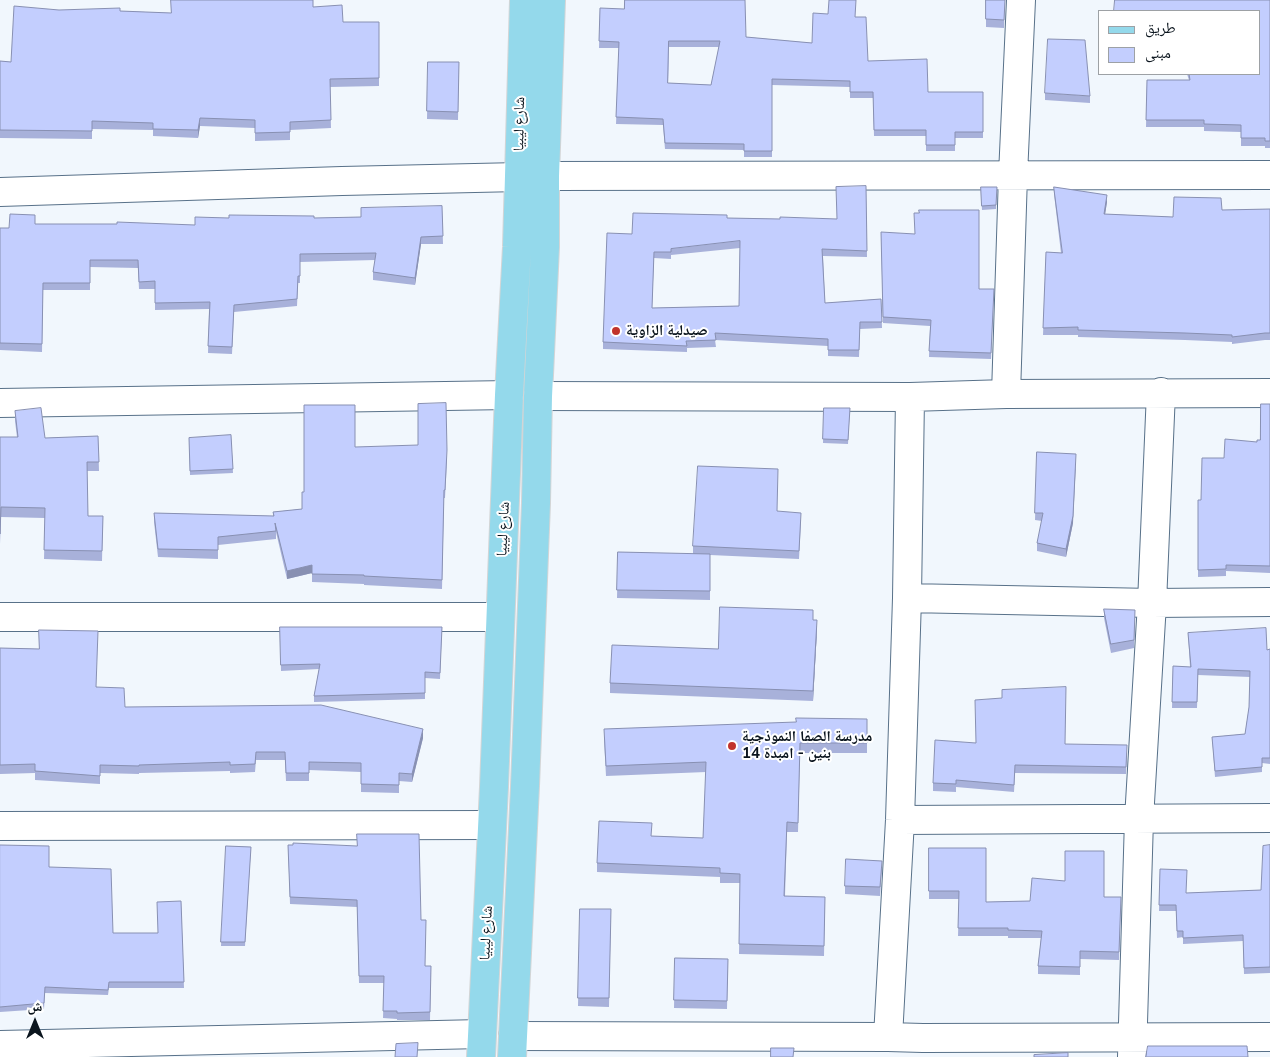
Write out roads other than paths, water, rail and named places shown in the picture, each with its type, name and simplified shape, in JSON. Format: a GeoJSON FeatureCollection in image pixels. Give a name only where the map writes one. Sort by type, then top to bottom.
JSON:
{"type":"FeatureCollection","features":[{"type":"Feature","properties":{"kind":"main road","name":"شارع ليبيا"},"geometry":{"type":"LineString","coordinates":[[512,1046],[525,786],[545,247],[532,176],[524,0]]}},
{"type":"Feature","properties":{"kind":"main road","name":"شارع ليبيا"},"geometry":{"type":"LineString","coordinates":[[481,1045],[517,247],[532,176],[551,0]]}},
{"type":"Feature","properties":{"kind":"main road"},"geometry":{"type":"LineString","coordinates":[[517,247],[545,247]]}},
{"type":"Feature","properties":{"kind":"main road"},"geometry":{"type":"LineString","coordinates":[[494,787],[525,786]]}},
{"type":"Feature","properties":{"kind":"street"},"geometry":{"type":"LineString","coordinates":[[1006,394],[1021,0]]}},
{"type":"Feature","properties":{"kind":"street"},"geometry":{"type":"LineString","coordinates":[[0,192],[532,176],[1270,174]]}},
{"type":"Feature","properties":{"kind":"street"},"geometry":{"type":"LineString","coordinates":[[1132,1047],[1139,819],[1152,603],[1161,392]]}},
{"type":"Feature","properties":{"kind":"street"},"geometry":{"type":"LineString","coordinates":[[538,396],[910,397],[1161,392],[1270,393]]}},
{"type":"Feature","properties":{"kind":"street"},"geometry":{"type":"LineString","coordinates":[[0,403],[509,395]]}},
{"type":"Feature","properties":{"kind":"street"},"geometry":{"type":"LineString","coordinates":[[888,1036],[900,820],[907,598],[910,397]]}},
{"type":"Feature","properties":{"kind":"street"},"geometry":{"type":"LineString","coordinates":[[907,598],[1152,603],[1270,602]]}},
{"type":"Feature","properties":{"kind":"street"},"geometry":{"type":"LineString","coordinates":[[0,617],[500,617]]}},
{"type":"Feature","properties":{"kind":"street"},"geometry":{"type":"LineString","coordinates":[[900,820],[1270,818]]}},
{"type":"Feature","properties":{"kind":"street"},"geometry":{"type":"LineString","coordinates":[[0,826],[492,825]]}},
{"type":"Feature","properties":{"kind":"street"},"geometry":{"type":"LineString","coordinates":[[512,1046],[888,1036],[923,1048],[1132,1047],[1270,1037]]}},
{"type":"Feature","properties":{"kind":"street"},"geometry":{"type":"LineString","coordinates":[[0,1044],[481,1045]]}},
{"type":"Feature","properties":{"kind":"place","name":"صيدلية الزاوية"},"geometry":{"type":"Point","coordinates":[616,331]}},
{"type":"Feature","properties":{"kind":"place","name":"مدرسة الصفا النموذجية بنين - امبدة 14"},"geometry":{"type":"Point","coordinates":[732,746]}}]}
